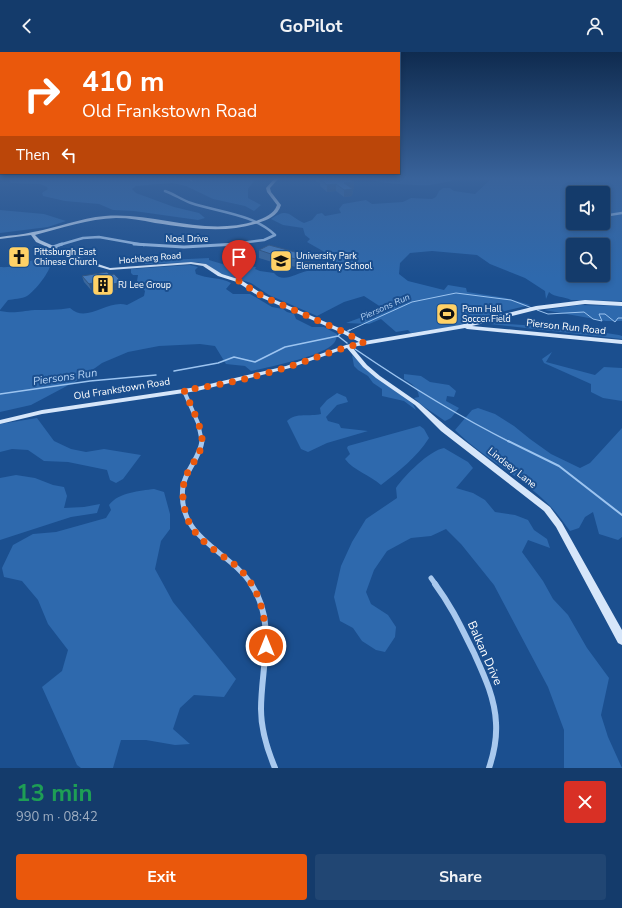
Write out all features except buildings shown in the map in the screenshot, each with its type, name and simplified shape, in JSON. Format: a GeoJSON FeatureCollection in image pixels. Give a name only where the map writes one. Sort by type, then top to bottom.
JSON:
{"type":"FeatureCollection","features":[{"type":"Feature","properties":{"kind":"street","name":"Noel Drive"},"geometry":{"type":"LineString","coordinates":[[53,247],[89,237],[108,238],[143,245],[200,246],[267,240],[275,235],[273,232],[254,223],[225,211]]}},
{"type":"Feature","properties":{"kind":"street"},"geometry":{"type":"LineString","coordinates":[[0,238],[32,234],[76,221],[108,217],[131,217],[206,229],[232,228],[254,223],[272,216],[276,211]]}},
{"type":"Feature","properties":{"kind":"street"},"geometry":{"type":"LineString","coordinates":[[610,215],[622,214]]}},
{"type":"Feature","properties":{"kind":"street","name":"Hochberg Road"},"geometry":{"type":"LineString","coordinates":[[32,234],[38,241],[81,260],[110,269],[172,264],[204,265],[220,275],[239,281],[262,296],[344,332],[364,343]]}},
{"type":"Feature","properties":{"kind":"street","name":"Old Frankstown Road"},"geometry":{"type":"LineString","coordinates":[[0,422],[42,412],[216,384],[288,367],[348,346],[460,326],[534,308],[585,302],[622,304]]}},
{"type":"Feature","properties":{"kind":"street","name":"Pierson Run Road"},"geometry":{"type":"LineString","coordinates":[[460,326],[622,342]]}},
{"type":"Feature","properties":{"kind":"street","name":"Lindsey Lane"},"geometry":{"type":"LineString","coordinates":[[348,346],[365,366],[378,377],[417,404],[444,428],[546,509],[559,525],[622,640]]}},
{"type":"Feature","properties":{"kind":"street"},"geometry":{"type":"LineString","coordinates":[[184,390],[201,432],[202,442],[184,480],[184,506],[189,521],[197,535],[244,573],[258,594],[266,626],[266,646],[260,709],[261,730],[265,748],[273,767]]}},
{"type":"Feature","properties":{"kind":"street","name":"Balkan Drive"},"geometry":{"type":"LineString","coordinates":[[431,578],[455,613],[491,692],[496,718],[497,736],[493,758],[489,768]]}},
{"type":"Feature","properties":{"kind":"shaded area"},"geometry":{"type":"Polygon","coordinates":[[[0,211],[44,214],[66,221],[48,227],[0,233],[0,211]]]}},
{"type":"Feature","properties":{"kind":"shaded area"},"geometry":{"type":"Polygon","coordinates":[[[137,211],[192,211],[199,213],[205,218],[198,220],[137,211]]]}},
{"type":"Feature","properties":{"kind":"shaded area"},"geometry":{"type":"Polygon","coordinates":[[[340,211],[566,211],[566,230],[610,230],[610,211],[622,211],[622,301],[571,300],[549,292],[546,299],[545,291],[525,278],[490,264],[477,255],[432,251],[410,253],[400,263],[399,274],[408,281],[444,290],[448,285],[466,288],[467,292],[506,298],[530,305],[501,312],[503,315],[459,326],[411,333],[408,330],[396,332],[381,319],[369,324],[346,323],[384,309],[364,296],[344,302],[317,316],[269,295],[251,283],[222,274],[206,264],[197,262],[145,264],[146,261],[209,258],[209,260],[229,266],[237,264],[256,267],[255,269],[274,273],[281,278],[290,277],[324,267],[334,262],[335,258],[307,242],[310,239],[305,235],[303,228],[283,225],[271,219],[281,213],[285,213],[304,223],[312,220],[317,214],[322,213],[325,216],[341,213],[340,211]]]}},
{"type":"Feature","properties":{"kind":"shaded area"},"geometry":{"type":"Polygon","coordinates":[[[38,258],[51,262],[42,280],[27,296],[8,300],[0,310],[0,267],[15,266],[38,258]]]}},
{"type":"Feature","properties":{"kind":"shaded area"},"geometry":{"type":"Polygon","coordinates":[[[190,265],[198,267],[195,270],[196,274],[231,283],[226,289],[233,294],[250,294],[272,307],[283,309],[294,314],[296,319],[312,327],[324,327],[337,334],[334,343],[328,348],[308,357],[251,371],[245,366],[226,364],[215,346],[200,344],[159,346],[128,352],[102,363],[80,379],[31,405],[0,412],[0,311],[14,312],[70,308],[77,312],[83,313],[112,305],[127,305],[144,296],[145,291],[137,281],[138,275],[133,275],[131,273],[131,269],[190,265]]]}},
{"type":"Feature","properties":{"kind":"shaded area"},"geometry":{"type":"Polygon","coordinates":[[[579,305],[622,306],[622,321],[606,321],[544,310],[579,305]]]}},
{"type":"Feature","properties":{"kind":"shaded area"},"geometry":{"type":"Polygon","coordinates":[[[490,324],[538,326],[553,325],[619,335],[622,336],[622,339],[490,324]]]}},
{"type":"Feature","properties":{"kind":"shaded area"},"geometry":{"type":"Polygon","coordinates":[[[552,352],[546,362],[595,375],[604,367],[622,368],[622,401],[603,398],[591,392],[591,384],[544,363],[542,359],[552,352]]]}},
{"type":"Feature","properties":{"kind":"shaded area"},"geometry":{"type":"Polygon","coordinates":[[[352,355],[376,377],[413,404],[416,410],[404,401],[382,396],[382,389],[354,366],[352,355]]]}},
{"type":"Feature","properties":{"kind":"shaded area"},"geometry":{"type":"Polygon","coordinates":[[[404,374],[421,376],[430,382],[449,385],[456,391],[454,397],[447,396],[446,401],[459,408],[451,418],[445,421],[414,398],[419,397],[416,388],[404,379],[404,374]]]}},
{"type":"Feature","properties":{"kind":"shaded area"},"geometry":{"type":"Polygon","coordinates":[[[337,393],[346,397],[348,402],[337,405],[326,417],[328,421],[339,424],[341,428],[368,431],[327,443],[308,452],[301,449],[287,421],[291,418],[299,416],[321,414],[320,408],[327,400],[337,393]]]}},
{"type":"Feature","properties":{"kind":"shaded area"},"geometry":{"type":"Polygon","coordinates":[[[478,408],[495,414],[514,426],[551,454],[580,468],[590,463],[622,428],[622,537],[618,540],[599,534],[593,512],[585,517],[579,528],[570,531],[540,496],[466,440],[455,430],[472,410],[478,408]]]}},
{"type":"Feature","properties":{"kind":"shaded area"},"geometry":{"type":"Polygon","coordinates":[[[37,418],[54,441],[71,449],[86,452],[104,449],[141,455],[123,479],[116,483],[110,480],[107,470],[68,462],[44,461],[28,450],[12,449],[0,452],[0,424],[37,418]]]}},
{"type":"Feature","properties":{"kind":"shaded area"},"geometry":{"type":"Polygon","coordinates":[[[420,426],[424,429],[429,438],[413,458],[381,485],[353,467],[345,459],[350,454],[347,448],[348,446],[420,426]]]}},
{"type":"Feature","properties":{"kind":"shaded area"},"geometry":{"type":"Polygon","coordinates":[[[444,448],[468,462],[473,468],[456,488],[473,493],[485,500],[495,512],[515,515],[528,520],[534,530],[547,539],[550,548],[528,540],[522,552],[543,581],[553,599],[568,615],[587,648],[609,678],[601,715],[608,737],[622,768],[564,768],[564,730],[548,687],[494,585],[461,544],[446,529],[431,536],[411,538],[387,551],[374,570],[366,592],[371,604],[388,615],[396,627],[395,637],[385,652],[376,650],[362,641],[353,628],[340,621],[334,597],[341,566],[352,542],[366,519],[397,498],[396,488],[405,477],[425,458],[444,448]]]}},
{"type":"Feature","properties":{"kind":"shaded area"},"geometry":{"type":"Polygon","coordinates":[[[16,475],[35,478],[53,485],[64,487],[67,496],[64,508],[84,507],[100,504],[97,513],[71,517],[0,540],[0,478],[16,475]]]}},
{"type":"Feature","properties":{"kind":"shaded area"},"geometry":{"type":"Polygon","coordinates":[[[154,489],[164,492],[170,514],[170,529],[161,541],[155,569],[173,602],[236,679],[224,697],[194,695],[180,708],[173,729],[190,744],[175,745],[146,740],[121,740],[113,768],[81,768],[77,765],[42,687],[62,671],[68,650],[48,624],[38,600],[22,581],[4,577],[2,568],[13,545],[33,534],[56,532],[106,518],[111,510],[109,505],[118,497],[130,493],[154,489]]]}},
{"type":"Feature","properties":{"kind":"waterway","name":"Piersons Run"},"geometry":{"type":"LineString","coordinates":[[350,330],[348,331],[412,302],[456,293],[511,300],[532,308]]}},
{"type":"Feature","properties":{"kind":"waterway","name":"Piersons Run"},"geometry":{"type":"LineString","coordinates":[[537,310],[548,314],[584,312],[593,319],[602,321],[599,314],[605,314],[615,322],[618,318],[622,318]]}},
{"type":"Feature","properties":{"kind":"waterway","name":"Piersons Run"},"geometry":{"type":"LineString","coordinates":[[174,371],[218,363],[234,357],[255,362],[285,347],[338,336]]}},
{"type":"Feature","properties":{"kind":"waterway"},"geometry":{"type":"LineString","coordinates":[[338,336],[347,343]]}},
{"type":"Feature","properties":{"kind":"waterway"},"geometry":{"type":"LineString","coordinates":[[355,349],[431,398],[509,442]]}},
{"type":"Feature","properties":{"kind":"waterway","name":"Piersons Run"},"geometry":{"type":"LineString","coordinates":[[0,394],[90,381],[156,375]]}},
{"type":"Feature","properties":{"kind":"waterway"},"geometry":{"type":"LineString","coordinates":[[509,442],[559,466],[622,515]]}},
{"type":"Feature","properties":{"kind":"place","name":"Pittsburgh East Chinese Church"},"geometry":{"type":"Point","coordinates":[19,257]}},
{"type":"Feature","properties":{"kind":"place","name":"University Park Elementary School"},"geometry":{"type":"Point","coordinates":[281,261]}},
{"type":"Feature","properties":{"kind":"place","name":"RJ Lee Group"},"geometry":{"type":"Point","coordinates":[103,285]}},
{"type":"Feature","properties":{"kind":"place","name":"Penn Hall Soccer Field"},"geometry":{"type":"Point","coordinates":[447,314]}},
{"type":"Feature","properties":{"kind":"route"},"geometry":{"type":"LineString","coordinates":[[239,281],[262,296],[344,332],[364,343],[348,346],[288,367],[197,389],[184,390],[201,432],[202,442],[184,480],[184,506],[189,521],[197,535],[244,573],[258,594],[266,626],[266,646]]}}]}
